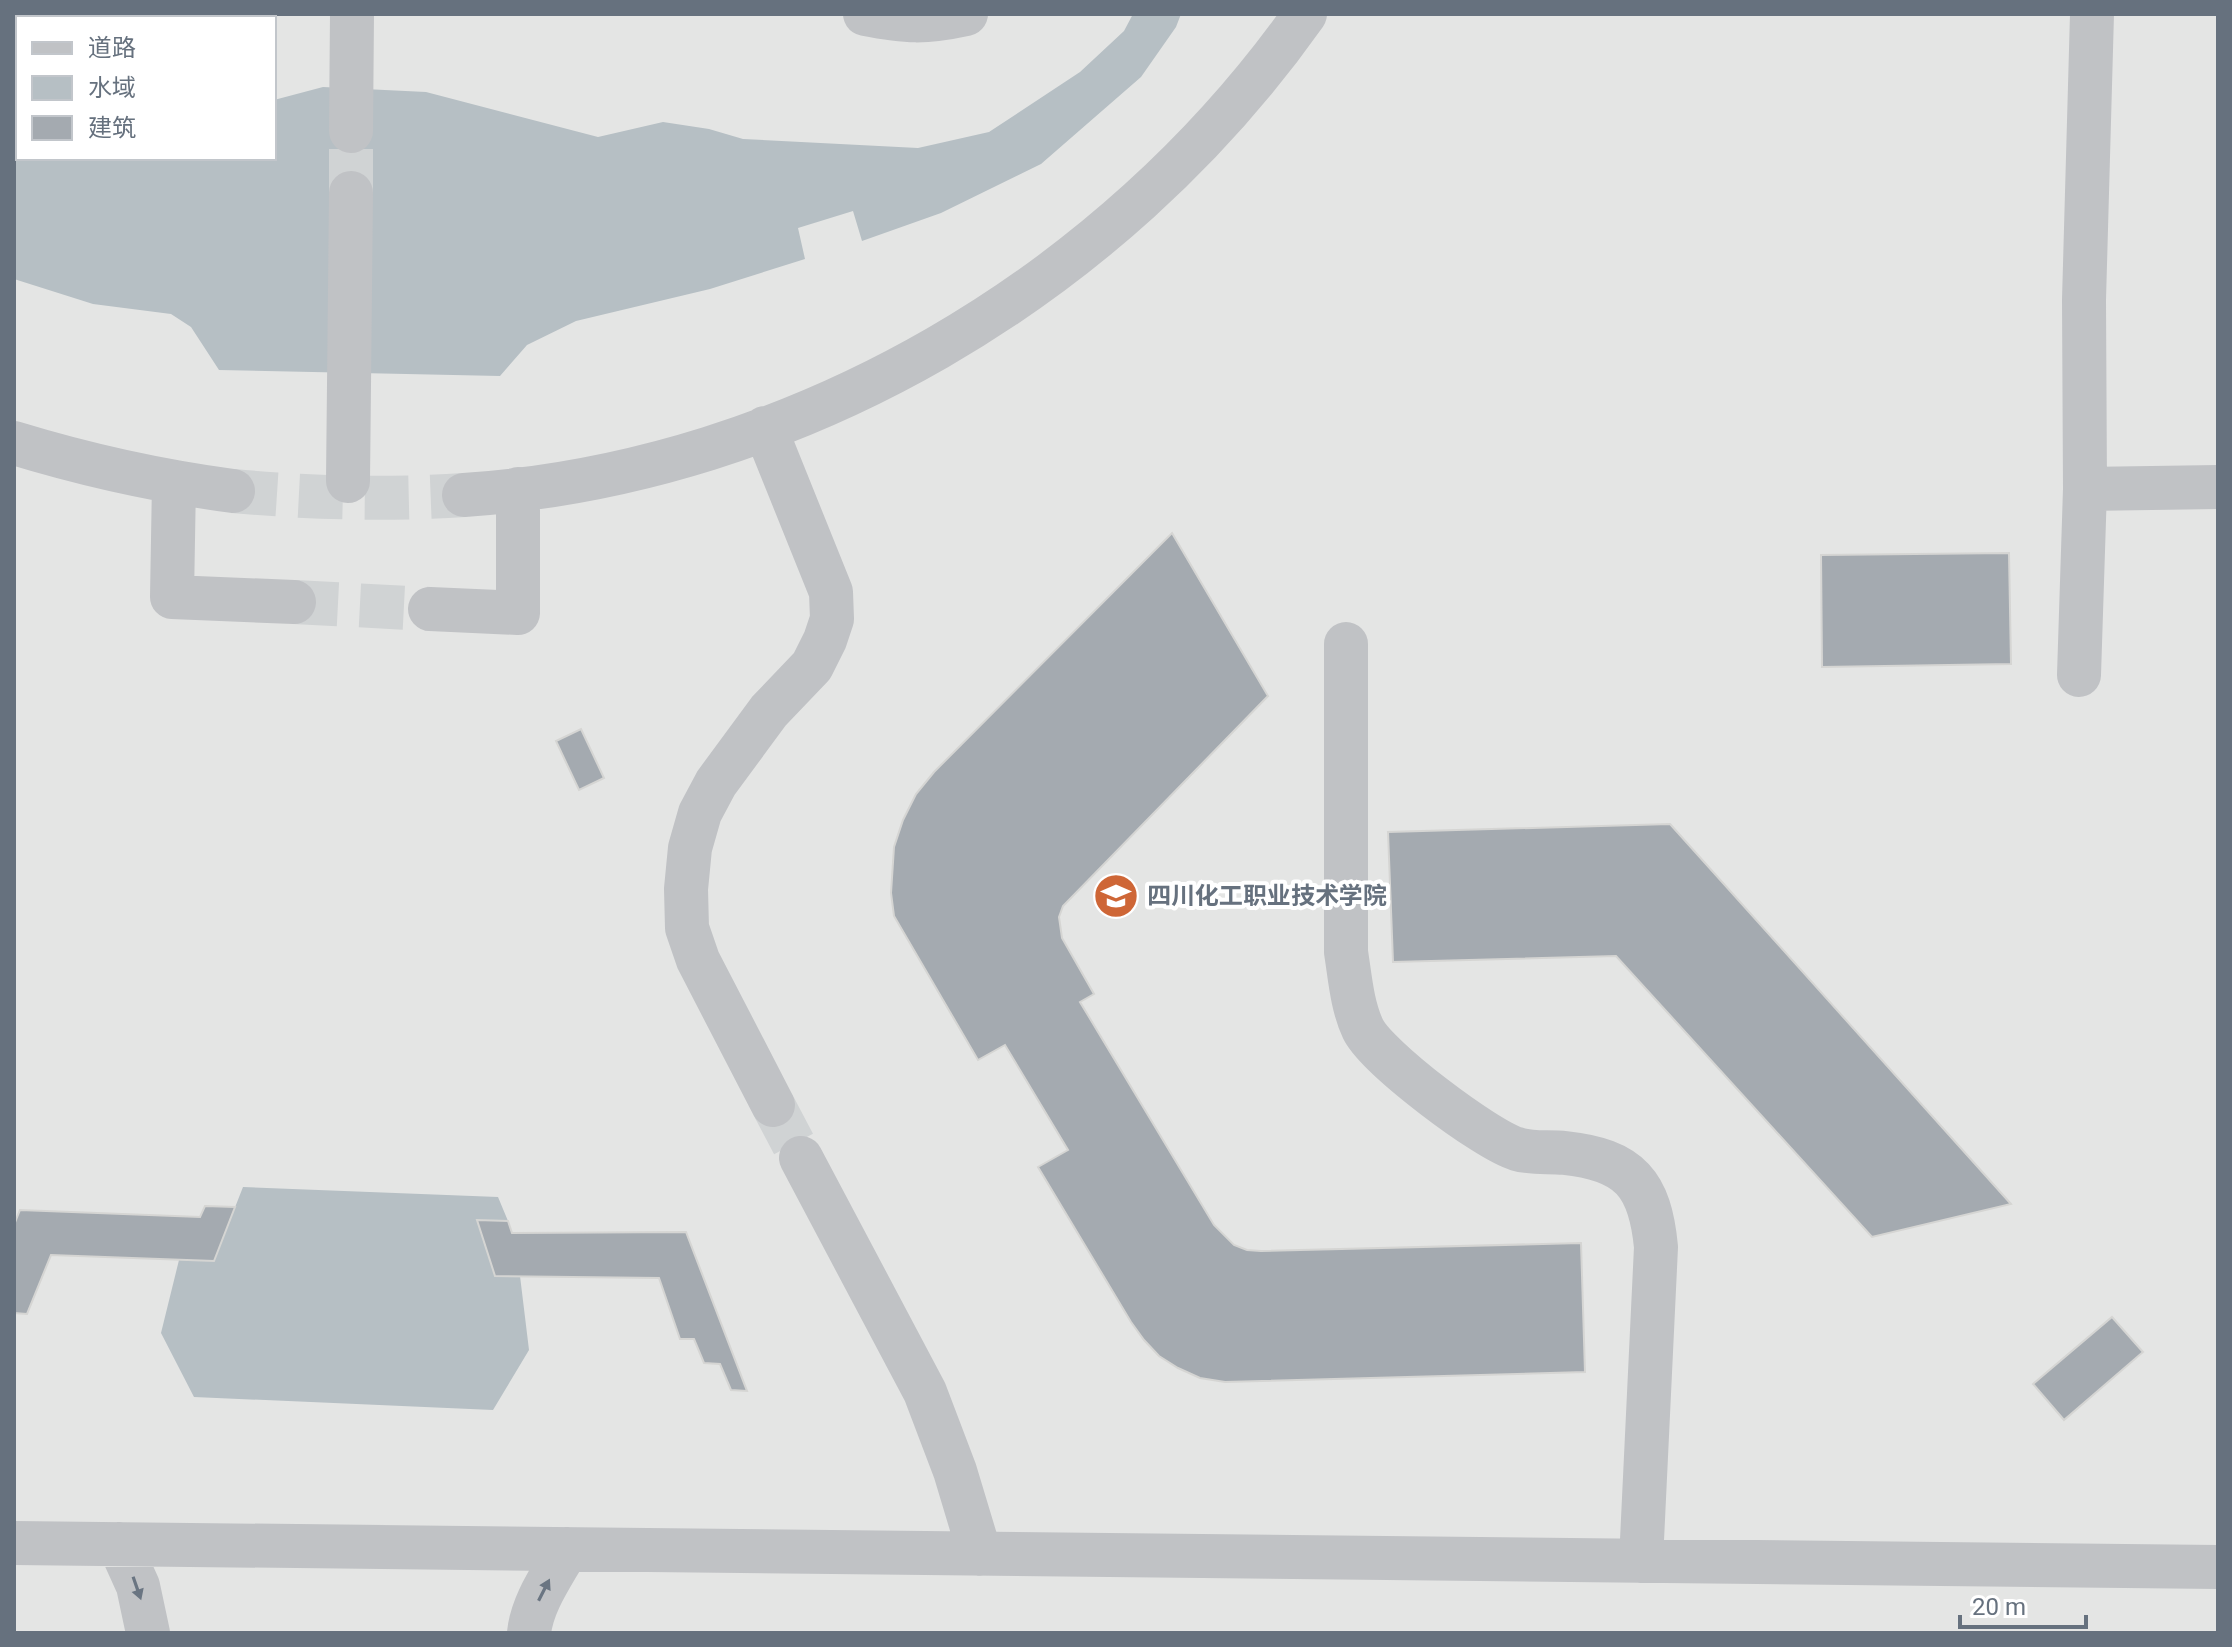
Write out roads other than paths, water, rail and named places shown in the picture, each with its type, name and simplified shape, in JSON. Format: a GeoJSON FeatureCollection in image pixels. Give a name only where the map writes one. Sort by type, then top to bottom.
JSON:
{"type":"FeatureCollection","features":[{"type":"Feature","properties":{"kind":"street"},"geometry":{"type":"LineString","coordinates":[[351,131],[352,14]]}},
{"type":"Feature","properties":{"kind":"street"},"geometry":{"type":"LineString","coordinates":[[865,14],[933,22],[966,14]]}},
{"type":"Feature","properties":{"kind":"street"},"geometry":{"type":"LineString","coordinates":[[464,495],[570,481],[654,463],[765,428],[815,409],[892,373],[966,331],[1104,233],[1177,166],[1225,115],[1305,14]]}},
{"type":"Feature","properties":{"kind":"street"},"geometry":{"type":"LineString","coordinates":[[2079,675],[2092,14]]}},
{"type":"Feature","properties":{"kind":"street"},"geometry":{"type":"LineString","coordinates":[[348,481],[351,193]]}},
{"type":"Feature","properties":{"kind":"street"},"geometry":{"type":"LineString","coordinates":[[765,428],[831,592],[832,619],[812,666],[741,746],[710,793],[700,813],[690,848],[686,889],[687,928],[698,960],[773,1105]]}},
{"type":"Feature","properties":{"kind":"street"},"geometry":{"type":"LineString","coordinates":[[14,443],[78,462],[233,491]]}},
{"type":"Feature","properties":{"kind":"street"},"geometry":{"type":"LineString","coordinates":[[174,482],[172,597],[294,602]]}},
{"type":"Feature","properties":{"kind":"street"},"geometry":{"type":"LineString","coordinates":[[2085,489],[2218,487]]}},
{"type":"Feature","properties":{"kind":"street"},"geometry":{"type":"LineString","coordinates":[[430,609],[518,613],[518,489]]}},
{"type":"Feature","properties":{"kind":"street"},"geometry":{"type":"LineString","coordinates":[[1346,644],[1346,952],[1353,995],[1364,1031],[1392,1061],[1461,1116],[1493,1137],[1514,1148],[1564,1152],[1613,1165],[1632,1177],[1648,1199],[1656,1247],[1641,1561]]}},
{"type":"Feature","properties":{"kind":"street"},"geometry":{"type":"LineString","coordinates":[[801,1158],[925,1392],[955,1471],[980,1554]]}},
{"type":"Feature","properties":{"kind":"street"},"geometry":{"type":"LineString","coordinates":[[14,1543],[2218,1567]]}},
{"type":"Feature","properties":{"kind":"street"},"geometry":{"type":"LineString","coordinates":[[119,1544],[138,1586],[148,1633]]}},
{"type":"Feature","properties":{"kind":"street"},"geometry":{"type":"LineString","coordinates":[[529,1633],[530,1621],[542,1593],[567,1549]]}},
{"type":"Feature","properties":{"kind":"water"},"geometry":{"type":"Polygon","coordinates":[[[1133,14],[1181,14],[1176,27],[1141,77],[1041,164],[941,213],[862,241],[853,211],[798,228],[805,259],[710,289],[576,321],[527,345],[500,376],[219,370],[191,327],[171,314],[93,304],[14,279],[14,102],[16,160],[276,160],[276,99],[323,87],[426,92],[598,137],[663,122],[709,129],[743,139],[918,148],[989,132],[1080,72],[1124,31],[1133,14]]]}},
{"type":"Feature","properties":{"kind":"water"},"geometry":{"type":"Polygon","coordinates":[[[243,1187],[498,1197],[508,1221],[477,1221],[495,1276],[520,1276],[529,1350],[493,1410],[194,1397],[161,1333],[179,1260],[214,1261],[243,1187]]]}},
{"type":"Feature","properties":{"kind":"tunnel"},"geometry":{"type":"LineString","coordinates":[[351,131],[351,193]]}},
{"type":"Feature","properties":{"kind":"tunnel"},"geometry":{"type":"LineString","coordinates":[[233,491],[348,498],[464,495]]}},
{"type":"Feature","properties":{"kind":"tunnel"},"geometry":{"type":"LineString","coordinates":[[294,602],[430,609]]}},
{"type":"Feature","properties":{"kind":"tunnel"},"geometry":{"type":"LineString","coordinates":[[773,1105],[801,1158]]}},
{"type":"Feature","properties":{"kind":"place","name":"四川化工职业技术学院"},"geometry":{"type":"Point","coordinates":[1116,896]}}]}
